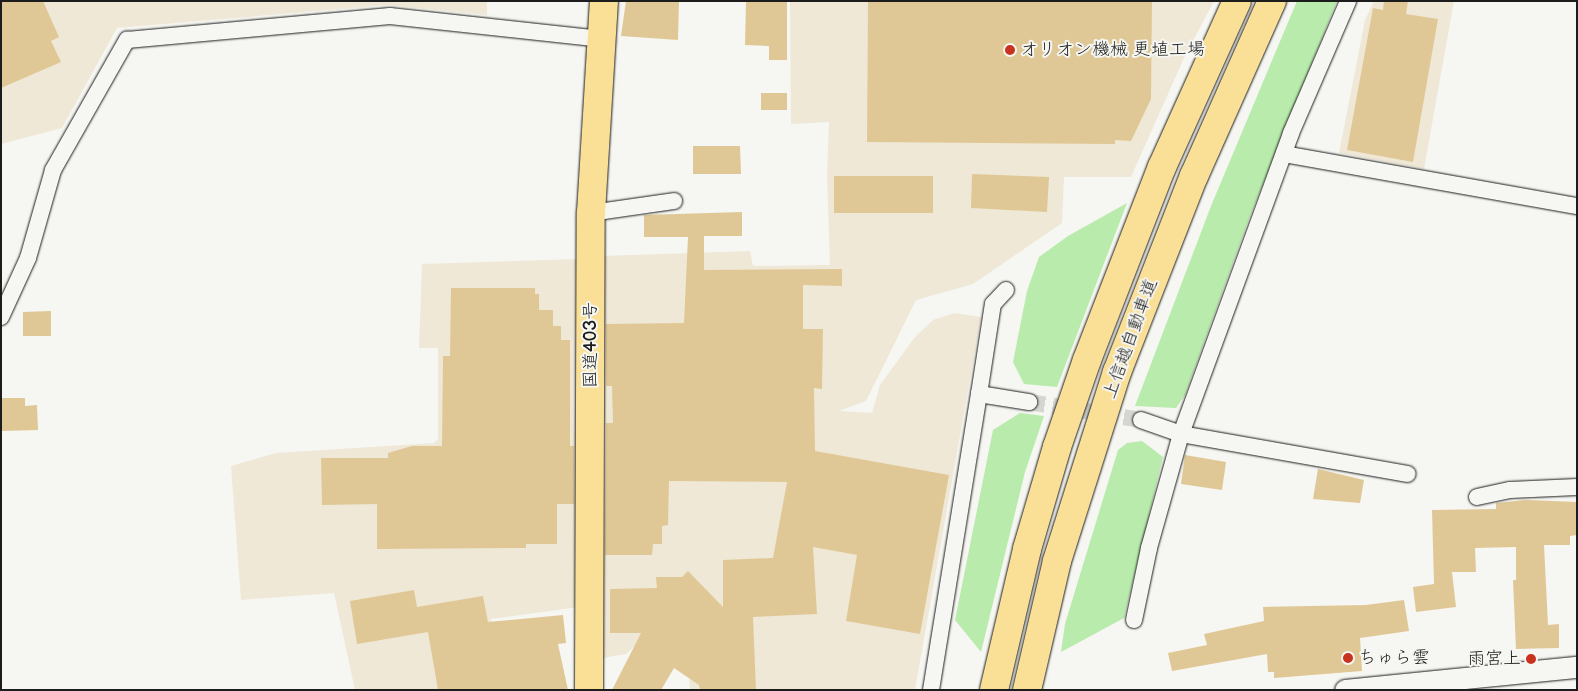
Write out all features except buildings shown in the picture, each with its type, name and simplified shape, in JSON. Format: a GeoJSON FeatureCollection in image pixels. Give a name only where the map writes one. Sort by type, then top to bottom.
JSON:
{"type":"FeatureCollection","features":[{"type":"Feature","properties":{"kind":"highway","name":"国道403号"},"geometry":{"type":"LineString","coordinates":[[588,690],[591,212],[604,1]]}},
{"type":"Feature","properties":{"kind":"highway","name":"上信越自動車道"},"geometry":{"type":"LineString","coordinates":[[994,690],[1000,656],[1054,456],[1087,360],[1159,176],[1237,1]]}},
{"type":"Feature","properties":{"kind":"highway","name":"上信越自動車道"},"geometry":{"type":"LineString","coordinates":[[1027,690],[1057,561],[1117,372],[1194,176],[1272,1]]}},
{"type":"Feature","properties":{"kind":"street"},"geometry":{"type":"LineString","coordinates":[[1134,620],[1149,548],[1181,434],[1284,154],[1348,1]]}},
{"type":"Feature","properties":{"kind":"street"},"geometry":{"type":"LineString","coordinates":[[1,317],[28,258],[53,170],[127,40],[390,16],[602,39]]}},
{"type":"Feature","properties":{"kind":"street"},"geometry":{"type":"LineString","coordinates":[[1284,154],[1577,206]]}},
{"type":"Feature","properties":{"kind":"street"},"geometry":{"type":"LineString","coordinates":[[591,212],[674,201]]}},
{"type":"Feature","properties":{"kind":"street"},"geometry":{"type":"LineString","coordinates":[[931,690],[993,304],[1006,290]]}},
{"type":"Feature","properties":{"kind":"street"},"geometry":{"type":"LineString","coordinates":[[979,394],[1029,402]]}},
{"type":"Feature","properties":{"kind":"street"},"geometry":{"type":"LineString","coordinates":[[1141,420],[1181,434],[1408,474]]}},
{"type":"Feature","properties":{"kind":"street"},"geometry":{"type":"LineString","coordinates":[[1477,496],[1510,490],[1577,487]]}},
{"type":"Feature","properties":{"kind":"street"},"geometry":{"type":"LineString","coordinates":[[1345,690],[1577,667]]}},
{"type":"Feature","properties":{"kind":"shaded area"},"geometry":{"type":"Polygon","coordinates":[[[1,1],[487,1],[487,15],[387,5],[117,28],[62,128],[1,144],[1,1]]]}},
{"type":"Feature","properties":{"kind":"shaded area"},"geometry":{"type":"Polygon","coordinates":[[[790,1],[1214,1],[1184,58],[1131,177],[1064,177],[1062,223],[973,284],[916,300],[866,401],[839,411],[872,413],[880,385],[915,337],[933,320],[954,313],[981,317],[915,690],[690,690],[686,634],[661,622],[626,654],[597,659],[603,256],[750,251],[753,266],[830,265],[827,176],[829,122],[791,124],[790,1]]]}},
{"type":"Feature","properties":{"kind":"shaded area"},"geometry":{"type":"Polygon","coordinates":[[[1374,1],[1454,1],[1424,169],[1339,153],[1365,20],[1374,1]]]}},
{"type":"Feature","properties":{"kind":"shaded area"},"geometry":{"type":"Polygon","coordinates":[[[580,259],[579,607],[491,619],[510,690],[355,690],[334,593],[241,600],[231,466],[276,453],[434,443],[438,439],[438,348],[419,348],[422,264],[580,259]]]}},
{"type":"Feature","properties":{"kind":"green space"},"geometry":{"type":"Polygon","coordinates":[[[1297,1],[1337,1],[1250,216],[1185,395],[1176,408],[1135,406],[1211,206],[1297,1]]]}},
{"type":"Feature","properties":{"kind":"green space"},"geometry":{"type":"Polygon","coordinates":[[[1127,203],[1057,387],[1024,384],[1013,362],[1027,291],[1039,257],[1068,236],[1127,203]]]}},
{"type":"Feature","properties":{"kind":"green space"},"geometry":{"type":"Polygon","coordinates":[[[1020,413],[1044,416],[1025,472],[981,652],[955,620],[993,430],[1020,413]]]}},
{"type":"Feature","properties":{"kind":"green space"},"geometry":{"type":"Polygon","coordinates":[[[1142,441],[1163,457],[1124,618],[1061,652],[1065,624],[1118,450],[1127,443],[1142,441]]]}},
{"type":"Feature","properties":{"kind":"tunnel"},"geometry":{"type":"LineString","coordinates":[[1029,402],[1141,420]]}},
{"type":"Feature","properties":{"kind":"place","name":"オリオン機械 更埴工場"},"geometry":{"type":"Point","coordinates":[1010,50]}},
{"type":"Feature","properties":{"kind":"place","name":"ちゅら雲"},"geometry":{"type":"Point","coordinates":[1348,658]}},
{"type":"Feature","properties":{"kind":"place","name":"雨宮上"},"geometry":{"type":"Point","coordinates":[1531,659]}}]}
